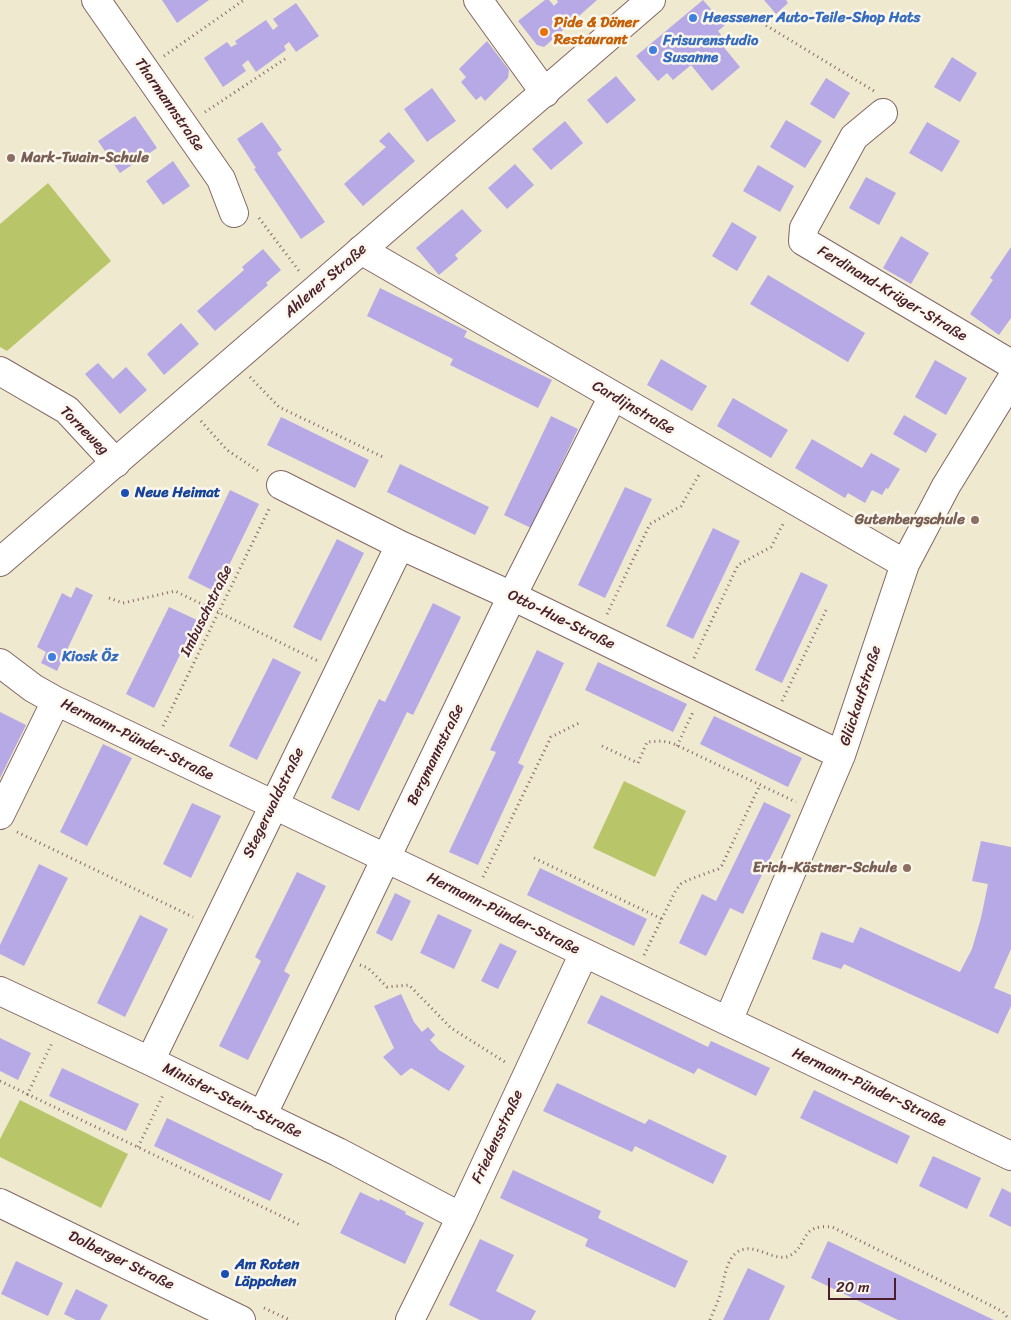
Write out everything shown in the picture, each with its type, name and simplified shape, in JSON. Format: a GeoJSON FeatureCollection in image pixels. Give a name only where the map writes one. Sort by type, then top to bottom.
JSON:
{"type":"FeatureCollection","features":[{"type":"Feature","properties":{"kind":"street","name":"Tharmannstraße"},"geometry":{"type":"LineString","coordinates":[[96,0],[221,179],[234,213]]}},
{"type":"Feature","properties":{"kind":"street"},"geometry":{"type":"LineString","coordinates":[[478,0],[545,93]]}},
{"type":"Feature","properties":{"kind":"street","name":"Ahlener Straße"},"geometry":{"type":"LineString","coordinates":[[0,562],[651,0]]}},
{"type":"Feature","properties":{"kind":"street","name":"Ferdinand-Krüger-Straße"},"geometry":{"type":"LineString","coordinates":[[882,113],[854,137],[804,228],[803,241],[1011,364]]}},
{"type":"Feature","properties":{"kind":"street","name":"Cardijnstraße"},"geometry":{"type":"LineString","coordinates":[[362,250],[905,564]]}},
{"type":"Feature","properties":{"kind":"street","name":"Torneweg"},"geometry":{"type":"LineString","coordinates":[[0,371],[68,410],[116,463]]}},
{"type":"Feature","properties":{"kind":"street","name":"Glückaufstraße"},"geometry":{"type":"LineString","coordinates":[[728,1021],[841,755],[905,564],[946,486],[1011,380]]}},
{"type":"Feature","properties":{"kind":"street","name":"Bergmannstraße"},"geometry":{"type":"LineString","coordinates":[[262,1116],[512,596],[613,396]]}},
{"type":"Feature","properties":{"kind":"street","name":"Otto-Hue-Straße"},"geometry":{"type":"LineString","coordinates":[[281,485],[400,545],[512,596],[841,755]]}},
{"type":"Feature","properties":{"kind":"street","name":"Stegerwaldstraße"},"geometry":{"type":"LineString","coordinates":[[162,1067],[214,927],[400,545]]}},
{"type":"Feature","properties":{"kind":"street","name":"Hermann-Pünder-Straße"},"geometry":{"type":"LineString","coordinates":[[0,663],[33,688],[56,700],[1011,1156]]}},
{"type":"Feature","properties":{"kind":"street"},"geometry":{"type":"LineString","coordinates":[[4,822],[56,700]]}},
{"type":"Feature","properties":{"kind":"street","name":"Friedensstraße"},"geometry":{"type":"LineString","coordinates":[[410,1320],[461,1217],[584,953]]}},
{"type":"Feature","properties":{"kind":"street","name":"Minister-Stein-Straße"},"geometry":{"type":"LineString","coordinates":[[0,991],[338,1152],[461,1217]]}},
{"type":"Feature","properties":{"kind":"street","name":"Dolberger Straße"},"geometry":{"type":"LineString","coordinates":[[0,1203],[241,1320]]}},
{"type":"Feature","properties":{"kind":"path"},"geometry":{"type":"LineString","coordinates":[[144,69],[244,0]]}},
{"type":"Feature","properties":{"kind":"path"},"geometry":{"type":"LineString","coordinates":[[749,15],[880,94],[882,113]]}},
{"type":"Feature","properties":{"kind":"path"},"geometry":{"type":"LineString","coordinates":[[184,126],[288,57]]}},
{"type":"Feature","properties":{"kind":"path"},"geometry":{"type":"LineString","coordinates":[[234,213],[256,215],[314,292]]}},
{"type":"Feature","properties":{"kind":"path"},"geometry":{"type":"LineString","coordinates":[[235,360],[279,407],[385,458]]}},
{"type":"Feature","properties":{"kind":"path"},"geometry":{"type":"LineString","coordinates":[[185,402],[227,450],[281,485]]}},
{"type":"Feature","properties":{"kind":"path"},"geometry":{"type":"LineString","coordinates":[[596,637],[650,524],[681,506],[711,452]]}},
{"type":"Feature","properties":{"kind":"path","name":"Imbuschstraße"},"geometry":{"type":"LineString","coordinates":[[153,747],[281,485]]}},
{"type":"Feature","properties":{"kind":"path"},"geometry":{"type":"LineString","coordinates":[[677,746],[694,684],[738,565],[772,547],[795,501]]}},
{"type":"Feature","properties":{"kind":"path"},"geometry":{"type":"LineString","coordinates":[[109,598],[123,604],[175,591],[339,671]]}},
{"type":"Feature","properties":{"kind":"path"},"geometry":{"type":"LineString","coordinates":[[771,722],[827,608]]}},
{"type":"Feature","properties":{"kind":"path"},"geometry":{"type":"LineString","coordinates":[[472,898],[551,737],[579,723]]}},
{"type":"Feature","properties":{"kind":"path"},"geometry":{"type":"LineString","coordinates":[[602,746],[638,763],[647,742],[662,741],[677,746],[816,812]]}},
{"type":"Feature","properties":{"kind":"path"},"geometry":{"type":"LineString","coordinates":[[634,977],[680,884],[718,869],[722,865],[760,785]]}},
{"type":"Feature","properties":{"kind":"path"},"geometry":{"type":"LineString","coordinates":[[4,822],[214,927]]}},
{"type":"Feature","properties":{"kind":"path"},"geometry":{"type":"LineString","coordinates":[[534,858],[662,919]]}},
{"type":"Feature","properties":{"kind":"path"},"geometry":{"type":"LineString","coordinates":[[339,957],[368,968],[386,987],[409,985],[451,1028],[526,1075]]}},
{"type":"Feature","properties":{"kind":"path"},"geometry":{"type":"LineString","coordinates":[[27,1094],[63,1020]]}},
{"type":"Feature","properties":{"kind":"path"},"geometry":{"type":"LineString","coordinates":[[138,1147],[162,1067]]}},
{"type":"Feature","properties":{"kind":"path"},"geometry":{"type":"LineString","coordinates":[[0,1082],[302,1226]]}},
{"type":"Feature","properties":{"kind":"path"},"geometry":{"type":"LineString","coordinates":[[710,1320],[731,1258],[737,1251],[749,1249],[773,1256],[788,1257],[793,1254],[804,1236],[811,1230],[821,1226],[832,1228],[992,1306],[1003,1312],[1008,1320]]}},
{"type":"Feature","properties":{"kind":"green space"},"geometry":{"type":"Polygon","coordinates":[[[48,183],[111,261],[7,351],[0,347],[0,224],[48,183]]]}},
{"type":"Feature","properties":{"kind":"green space"},"geometry":{"type":"Polygon","coordinates":[[[624,781],[686,811],[655,877],[593,848],[624,781]]]}},
{"type":"Feature","properties":{"kind":"green space"},"geometry":{"type":"Polygon","coordinates":[[[20,1100],[128,1154],[101,1208],[0,1157],[0,1139],[20,1100]]]}},
{"type":"Feature","properties":{"kind":"building"},"geometry":{"type":"Polygon","coordinates":[[[162,0],[209,0],[177,23],[162,0]]]}},
{"type":"Feature","properties":{"kind":"building"},"geometry":{"type":"Polygon","coordinates":[[[545,0],[549,0],[554,6],[558,2],[557,0],[597,0],[544,47],[537,45],[518,21],[545,0]]]}},
{"type":"Feature","properties":{"kind":"building"},"geometry":{"type":"Polygon","coordinates":[[[703,0],[725,25],[718,31],[722,36],[718,40],[740,67],[712,91],[691,65],[673,80],[667,73],[658,81],[636,56],[703,0]]]}},
{"type":"Feature","properties":{"kind":"building"},"geometry":{"type":"Polygon","coordinates":[[[764,0],[786,0],[788,3],[776,14],[764,0]]]}},
{"type":"Feature","properties":{"kind":"building"},"geometry":{"type":"Polygon","coordinates":[[[296,3],[319,36],[296,52],[289,42],[284,46],[286,50],[256,72],[248,60],[242,65],[246,71],[223,87],[204,58],[227,42],[231,47],[237,44],[235,41],[266,20],[273,30],[278,26],[273,19],[296,3]]]}},
{"type":"Feature","properties":{"kind":"building"},"geometry":{"type":"Polygon","coordinates":[[[487,41],[509,70],[508,78],[485,101],[481,96],[476,100],[461,82],[466,77],[459,69],[487,41]]]}},
{"type":"Feature","properties":{"kind":"building"},"geometry":{"type":"Polygon","coordinates":[[[952,57],[977,73],[960,102],[934,87],[952,57]]]}},
{"type":"Feature","properties":{"kind":"building"},"geometry":{"type":"Polygon","coordinates":[[[616,76],[636,100],[607,124],[587,100],[616,76]]]}},
{"type":"Feature","properties":{"kind":"building"},"geometry":{"type":"Polygon","coordinates":[[[826,78],[850,93],[834,119],[810,104],[826,78]]]}},
{"type":"Feature","properties":{"kind":"building"},"geometry":{"type":"Polygon","coordinates":[[[432,88],[456,121],[427,142],[404,109],[432,88]]]}},
{"type":"Feature","properties":{"kind":"building"},"geometry":{"type":"Polygon","coordinates":[[[135,116],[157,148],[120,173],[98,141],[135,116]]]}},
{"type":"Feature","properties":{"kind":"building"},"geometry":{"type":"Polygon","coordinates":[[[786,120],[822,141],[805,168],[770,147],[786,120]]]}},
{"type":"Feature","properties":{"kind":"building"},"geometry":{"type":"Polygon","coordinates":[[[565,121],[583,143],[551,170],[532,149],[565,121]]]}},
{"type":"Feature","properties":{"kind":"building"},"geometry":{"type":"Polygon","coordinates":[[[262,122],[282,150],[277,153],[325,222],[301,239],[254,169],[256,168],[237,139],[262,122]]]}},
{"type":"Feature","properties":{"kind":"building"},"geometry":{"type":"Polygon","coordinates":[[[927,122],[960,141],[942,172],[909,153],[927,122]]]}},
{"type":"Feature","properties":{"kind":"building"},"geometry":{"type":"Polygon","coordinates":[[[389,132],[415,161],[363,206],[344,184],[386,147],[379,141],[389,132]]]}},
{"type":"Feature","properties":{"kind":"building"},"geometry":{"type":"Polygon","coordinates":[[[173,161],[190,186],[163,205],[146,181],[173,161]]]}},
{"type":"Feature","properties":{"kind":"building"},"geometry":{"type":"Polygon","coordinates":[[[515,164],[534,185],[507,209],[488,188],[515,164]]]}},
{"type":"Feature","properties":{"kind":"building"},"geometry":{"type":"Polygon","coordinates":[[[758,165],[794,186],[780,212],[743,191],[758,165]]]}},
{"type":"Feature","properties":{"kind":"building"},"geometry":{"type":"Polygon","coordinates":[[[866,177],[896,193],[879,225],[849,208],[866,177]]]}},
{"type":"Feature","properties":{"kind":"building"},"geometry":{"type":"Polygon","coordinates":[[[462,209],[482,231],[455,255],[458,259],[439,275],[416,248],[462,209]]]}},
{"type":"Feature","properties":{"kind":"building"},"geometry":{"type":"Polygon","coordinates":[[[732,222],[757,237],[737,271],[712,256],[732,222]]]}},
{"type":"Feature","properties":{"kind":"building"},"geometry":{"type":"Polygon","coordinates":[[[901,236],[929,253],[911,284],[883,268],[901,236]]]}},
{"type":"Feature","properties":{"kind":"building"},"geometry":{"type":"Polygon","coordinates":[[[1011,247],[1011,318],[999,335],[970,314],[993,280],[990,278],[1011,247]]]}},
{"type":"Feature","properties":{"kind":"building"},"geometry":{"type":"Polygon","coordinates":[[[263,249],[281,270],[266,283],[268,285],[215,331],[197,311],[244,270],[242,267],[263,249]]]}},
{"type":"Feature","properties":{"kind":"building"},"geometry":{"type":"Polygon","coordinates":[[[768,275],[865,333],[848,362],[750,304],[768,275]]]}},
{"type":"Feature","properties":{"kind":"building"},"geometry":{"type":"Polygon","coordinates":[[[380,288],[467,331],[464,337],[552,380],[538,408],[450,365],[453,359],[367,316],[380,288]]]}},
{"type":"Feature","properties":{"kind":"building"},"geometry":{"type":"Polygon","coordinates":[[[181,323],[199,344],[164,375],[147,354],[181,323]]]}},
{"type":"Feature","properties":{"kind":"building"},"geometry":{"type":"Polygon","coordinates":[[[661,359],[707,386],[692,411],[647,385],[661,359]]]}},
{"type":"Feature","properties":{"kind":"building"},"geometry":{"type":"Polygon","coordinates":[[[935,360],[967,378],[946,415],[915,397],[935,360]]]}},
{"type":"Feature","properties":{"kind":"building"},"geometry":{"type":"Polygon","coordinates":[[[98,363],[113,379],[126,367],[147,390],[120,414],[85,374],[98,363]]]}},
{"type":"Feature","properties":{"kind":"building"},"geometry":{"type":"Polygon","coordinates":[[[733,398],[788,430],[771,458],[717,426],[733,398]]]}},
{"type":"Feature","properties":{"kind":"building"},"geometry":{"type":"Polygon","coordinates":[[[904,415],[937,434],[926,453],[893,434],[904,415]]]}},
{"type":"Feature","properties":{"kind":"building"},"geometry":{"type":"Polygon","coordinates":[[[551,416],[578,429],[531,528],[504,515],[551,416]]]}},
{"type":"Feature","properties":{"kind":"building"},"geometry":{"type":"Polygon","coordinates":[[[281,417],[369,460],[355,488],[267,445],[281,417]]]}},
{"type":"Feature","properties":{"kind":"building"},"geometry":{"type":"Polygon","coordinates":[[[812,439],[862,468],[871,453],[900,469],[888,489],[886,488],[882,495],[872,490],[865,503],[848,493],[845,498],[795,468],[812,439]]]}},
{"type":"Feature","properties":{"kind":"building"},"geometry":{"type":"Polygon","coordinates":[[[400,464],[489,507],[475,535],[387,492],[400,464]]]}},
{"type":"Feature","properties":{"kind":"building"},"geometry":{"type":"Polygon","coordinates":[[[625,487],[652,499],[605,598],[578,585],[625,487]]]}},
{"type":"Feature","properties":{"kind":"building"},"geometry":{"type":"Polygon","coordinates":[[[230,490],[259,504],[216,592],[188,578],[230,490]]]}},
{"type":"Feature","properties":{"kind":"building"},"geometry":{"type":"Polygon","coordinates":[[[713,528],[740,541],[693,639],[666,626],[713,528]]]}},
{"type":"Feature","properties":{"kind":"building"},"geometry":{"type":"Polygon","coordinates":[[[337,539],[364,553],[321,641],[293,627],[337,539]]]}},
{"type":"Feature","properties":{"kind":"building"},"geometry":{"type":"Polygon","coordinates":[[[801,572],[828,585],[782,683],[755,670],[801,572]]]}},
{"type":"Feature","properties":{"kind":"building"},"geometry":{"type":"Polygon","coordinates":[[[76,587],[93,595],[57,671],[41,663],[46,652],[37,647],[62,593],[71,598],[76,587]]]}},
{"type":"Feature","properties":{"kind":"building"},"geometry":{"type":"Polygon","coordinates":[[[433,603],[461,617],[413,715],[407,712],[359,811],[331,798],[379,699],[385,702],[433,603]]]}},
{"type":"Feature","properties":{"kind":"building"},"geometry":{"type":"Polygon","coordinates":[[[169,607],[197,620],[154,708],[126,694],[169,607]]]}},
{"type":"Feature","properties":{"kind":"building"},"geometry":{"type":"Polygon","coordinates":[[[537,650],[564,663],[518,763],[524,766],[478,865],[449,852],[496,752],[490,750],[537,650]]]}},
{"type":"Feature","properties":{"kind":"building"},"geometry":{"type":"Polygon","coordinates":[[[273,658],[301,672],[257,760],[229,746],[273,658]]]}},
{"type":"Feature","properties":{"kind":"building"},"geometry":{"type":"Polygon","coordinates":[[[598,662],[687,704],[673,732],[585,690],[598,662]]]}},
{"type":"Feature","properties":{"kind":"building"},"geometry":{"type":"Polygon","coordinates":[[[0,712],[26,725],[0,778],[0,712]]]}},
{"type":"Feature","properties":{"kind":"building"},"geometry":{"type":"Polygon","coordinates":[[[714,716],[802,758],[788,787],[700,744],[714,716]]]}},
{"type":"Feature","properties":{"kind":"building"},"geometry":{"type":"Polygon","coordinates":[[[103,744],[132,758],[87,846],[60,832],[103,744]]]}},
{"type":"Feature","properties":{"kind":"building"},"geometry":{"type":"Polygon","coordinates":[[[764,802],[791,815],[743,914],[730,908],[706,956],[679,943],[702,894],[716,901],[764,802]]]}},
{"type":"Feature","properties":{"kind":"building"},"geometry":{"type":"Polygon","coordinates":[[[192,803],[221,816],[191,878],[163,864],[192,803]]]}},
{"type":"Feature","properties":{"kind":"building"},"geometry":{"type":"Polygon","coordinates":[[[981,841],[1011,847],[1011,949],[994,988],[1011,995],[1011,1006],[998,1034],[844,964],[841,969],[812,959],[821,932],[853,943],[860,927],[960,972],[972,949],[988,884],[972,881],[981,841]]]}},
{"type":"Feature","properties":{"kind":"building"},"geometry":{"type":"Polygon","coordinates":[[[39,864],[68,878],[24,966],[0,954],[0,945],[39,864]]]}},
{"type":"Feature","properties":{"kind":"building"},"geometry":{"type":"Polygon","coordinates":[[[540,868],[647,919],[634,946],[527,895],[540,868]]]}},
{"type":"Feature","properties":{"kind":"building"},"geometry":{"type":"Polygon","coordinates":[[[297,872],[326,886],[284,971],[290,975],[248,1060],[219,1046],[261,961],[255,957],[297,872]]]}},
{"type":"Feature","properties":{"kind":"building"},"geometry":{"type":"Polygon","coordinates":[[[395,893],[411,901],[392,941],[376,933],[395,893]]]}},
{"type":"Feature","properties":{"kind":"building"},"geometry":{"type":"Polygon","coordinates":[[[438,914],[472,930],[454,969],[420,953],[438,914]]]}},
{"type":"Feature","properties":{"kind":"building"},"geometry":{"type":"Polygon","coordinates":[[[140,915],[168,929],[125,1017],[97,1003],[140,915]]]}},
{"type":"Feature","properties":{"kind":"building"},"geometry":{"type":"Polygon","coordinates":[[[500,943],[517,951],[498,989],[481,981],[500,943]]]}},
{"type":"Feature","properties":{"kind":"building"},"geometry":{"type":"Polygon","coordinates":[[[401,994],[414,1022],[422,1032],[428,1027],[435,1035],[430,1040],[439,1050],[465,1066],[449,1091],[411,1068],[401,1076],[383,1057],[394,1048],[374,1006],[401,994]]]}},
{"type":"Feature","properties":{"kind":"building"},"geometry":{"type":"Polygon","coordinates":[[[601,995],[708,1047],[711,1041],[770,1068],[756,1096],[698,1068],[694,1074],[587,1023],[601,995]]]}},
{"type":"Feature","properties":{"kind":"building"},"geometry":{"type":"Polygon","coordinates":[[[0,1038],[31,1053],[18,1080],[0,1071],[0,1038]]]}},
{"type":"Feature","properties":{"kind":"building"},"geometry":{"type":"Polygon","coordinates":[[[62,1068],[139,1104],[126,1131],[49,1096],[62,1068]]]}},
{"type":"Feature","properties":{"kind":"building"},"geometry":{"type":"Polygon","coordinates":[[[557,1083],[645,1124],[649,1119],[727,1156],[713,1184],[635,1146],[632,1152],[543,1111],[557,1083]]]}},
{"type":"Feature","properties":{"kind":"building"},"geometry":{"type":"Polygon","coordinates":[[[814,1090],[910,1136],[897,1164],[800,1118],[814,1090]]]}},
{"type":"Feature","properties":{"kind":"building"},"geometry":{"type":"Polygon","coordinates":[[[167,1118],[283,1174],[270,1201],[154,1146],[167,1118]]]}},
{"type":"Feature","properties":{"kind":"building"},"geometry":{"type":"Polygon","coordinates":[[[933,1156],[981,1178],[967,1209],[919,1186],[933,1156]]]}},
{"type":"Feature","properties":{"kind":"building"},"geometry":{"type":"Polygon","coordinates":[[[513,1170],[601,1211],[598,1218],[688,1261],[675,1288],[585,1246],[588,1239],[500,1198],[513,1170]]]}},
{"type":"Feature","properties":{"kind":"building"},"geometry":{"type":"Polygon","coordinates":[[[1002,1188],[1011,1193],[1011,1227],[989,1216],[1002,1188]]]}},
{"type":"Feature","properties":{"kind":"building"},"geometry":{"type":"Polygon","coordinates":[[[360,1192],[379,1201],[380,1199],[424,1223],[405,1264],[340,1233],[360,1192]]]}},
{"type":"Feature","properties":{"kind":"building"},"geometry":{"type":"Polygon","coordinates":[[[480,1239],[514,1255],[496,1291],[536,1311],[531,1320],[480,1320],[449,1305],[480,1239]]]}},
{"type":"Feature","properties":{"kind":"building"},"geometry":{"type":"Polygon","coordinates":[[[828,1241],[994,1320],[898,1320],[811,1278],[828,1241]]]}},
{"type":"Feature","properties":{"kind":"building"},"geometry":{"type":"Polygon","coordinates":[[[16,1261],[63,1283],[48,1316],[1,1294],[16,1261]]]}},
{"type":"Feature","properties":{"kind":"building"},"geometry":{"type":"Polygon","coordinates":[[[748,1268],[785,1286],[769,1320],[723,1320],[748,1268]]]}},
{"type":"Feature","properties":{"kind":"building"},"geometry":{"type":"Polygon","coordinates":[[[76,1289],[108,1305],[100,1320],[76,1320],[64,1314],[76,1289]]]}},
{"type":"Feature","properties":{"kind":"place","name":"Heessener Auto-Teile-Shop Hats"},"geometry":{"type":"Point","coordinates":[693,18]}},
{"type":"Feature","properties":{"kind":"place","name":"Pide & Döner Restaurant"},"geometry":{"type":"Point","coordinates":[544,32]}},
{"type":"Feature","properties":{"kind":"place","name":"Frisurenstudio Susanne"},"geometry":{"type":"Point","coordinates":[653,50]}},
{"type":"Feature","properties":{"kind":"place","name":"Mark-Twain-Schule"},"geometry":{"type":"Point","coordinates":[11,158]}},
{"type":"Feature","properties":{"kind":"place","name":"Neue Heimat"},"geometry":{"type":"Point","coordinates":[125,493]}},
{"type":"Feature","properties":{"kind":"place","name":"Gutenbergschule"},"geometry":{"type":"Point","coordinates":[975,520]}},
{"type":"Feature","properties":{"kind":"place","name":"Kiosk Öz"},"geometry":{"type":"Point","coordinates":[52,657]}},
{"type":"Feature","properties":{"kind":"place","name":"Erich-Kästner-Schule"},"geometry":{"type":"Point","coordinates":[907,868]}},
{"type":"Feature","properties":{"kind":"place","name":"Am Roten Läppchen"},"geometry":{"type":"Point","coordinates":[225,1274]}}]}
